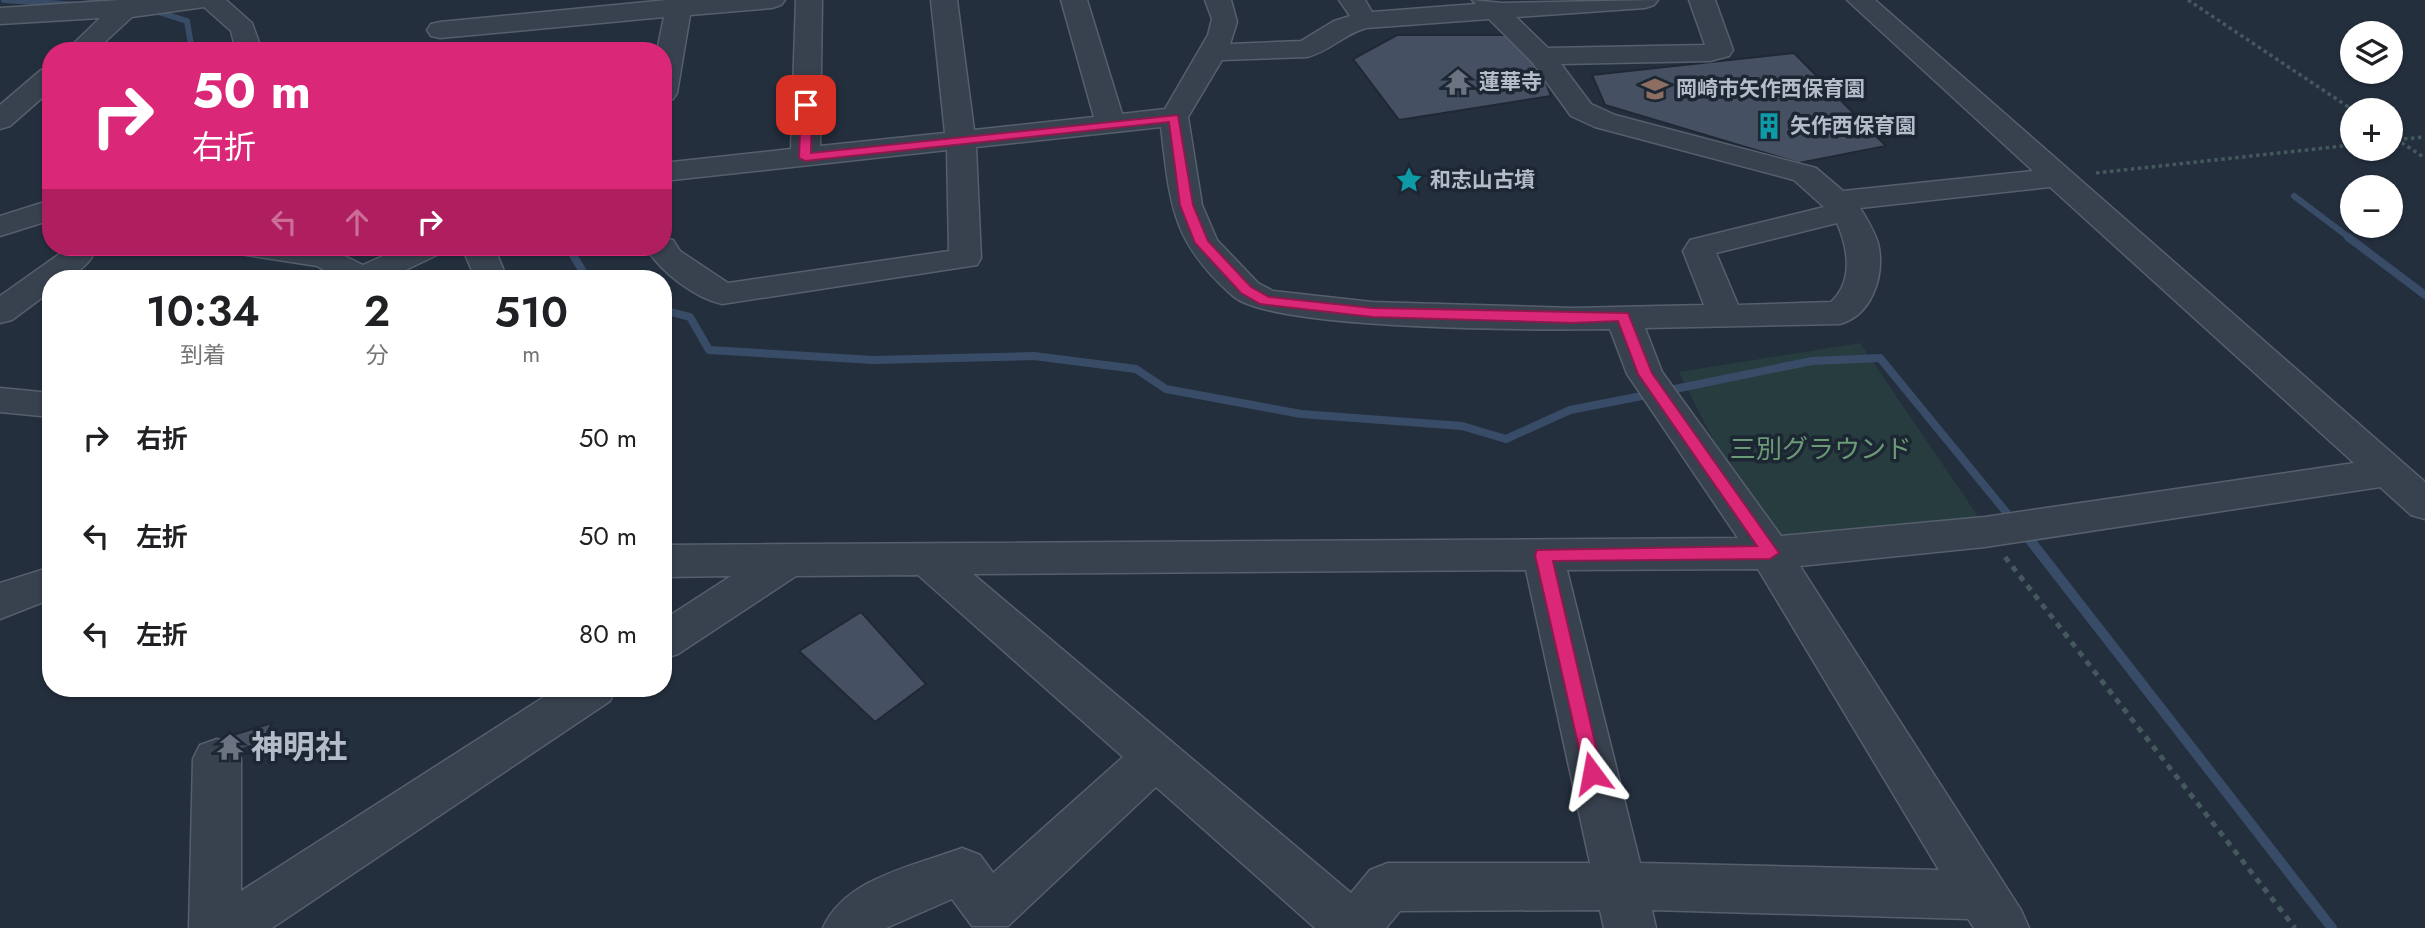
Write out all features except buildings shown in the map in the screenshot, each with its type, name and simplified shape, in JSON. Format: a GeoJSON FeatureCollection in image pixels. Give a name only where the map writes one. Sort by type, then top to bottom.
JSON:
{"type":"FeatureCollection","features":[{"type":"Feature","properties":{"kind":"street"},"geometry":{"type":"LineString","coordinates":[[0,16],[202,0]]}},
{"type":"Feature","properties":{"kind":"street"},"geometry":{"type":"LineString","coordinates":[[211,0],[243,28],[247,42]]}},
{"type":"Feature","properties":{"kind":"street"},"geometry":{"type":"LineString","coordinates":[[448,0],[436,41],[680,5],[772,0]]}},
{"type":"Feature","properties":{"kind":"street"},"geometry":{"type":"LineString","coordinates":[[805,158],[809,0]]}},
{"type":"Feature","properties":{"kind":"street"},"geometry":{"type":"LineString","coordinates":[[667,256],[722,294],[965,258],[961,142],[944,0]]}},
{"type":"Feature","properties":{"kind":"street"},"geometry":{"type":"LineString","coordinates":[[1074,0],[1111,125]]}},
{"type":"Feature","properties":{"kind":"street"},"geometry":{"type":"LineString","coordinates":[[1218,0],[1224,15],[1224,28],[1197,81],[1174,117],[1186,205],[1202,243],[1246,290],[1265,301],[1372,313],[1573,319],[1840,313],[1854,300],[1862,280],[1863,247],[1842,206],[1805,174],[1581,110],[1541,56],[1489,5]]}},
{"type":"Feature","properties":{"kind":"street"},"geometry":{"type":"LineString","coordinates":[[1210,53],[1307,48],[1343,26],[1359,10],[1645,0]]}},
{"type":"Feature","properties":{"kind":"street"},"geometry":{"type":"LineString","coordinates":[[1860,0],[2425,505]]}},
{"type":"Feature","properties":{"kind":"street"},"geometry":{"type":"LineString","coordinates":[[1541,56],[1710,53],[1720,50],[1695,2]]}},
{"type":"Feature","properties":{"kind":"street"},"geometry":{"type":"LineString","coordinates":[[89,42],[131,5]]}},
{"type":"Feature","properties":{"kind":"street"},"geometry":{"type":"LineString","coordinates":[[672,46],[680,5]]}},
{"type":"Feature","properties":{"kind":"street"},"geometry":{"type":"LineString","coordinates":[[0,8],[39,14]]}},
{"type":"Feature","properties":{"kind":"street"},"geometry":{"type":"LineString","coordinates":[[0,81],[42,78]]}},
{"type":"Feature","properties":{"kind":"street"},"geometry":{"type":"LineString","coordinates":[[0,120],[42,83]]}},
{"type":"Feature","properties":{"kind":"street"},"geometry":{"type":"LineString","coordinates":[[672,171],[1174,117]]}},
{"type":"Feature","properties":{"kind":"street"},"geometry":{"type":"LineString","coordinates":[[1725,314],[1699,251],[1701,247],[1842,206],[2057,177]]}},
{"type":"Feature","properties":{"kind":"street"},"geometry":{"type":"LineString","coordinates":[[3,220],[42,211]]}},
{"type":"Feature","properties":{"kind":"street"},"geometry":{"type":"LineString","coordinates":[[323,256],[348,270]]}},
{"type":"Feature","properties":{"kind":"street"},"geometry":{"type":"LineString","coordinates":[[379,270],[409,256]]}},
{"type":"Feature","properties":{"kind":"street"},"geometry":{"type":"LineString","coordinates":[[58,270],[76,257]]}},
{"type":"Feature","properties":{"kind":"street"},"geometry":{"type":"LineString","coordinates":[[0,312],[42,282]]}},
{"type":"Feature","properties":{"kind":"street"},"geometry":{"type":"LineString","coordinates":[[1623,317],[1645,374],[1770,553],[1993,911]]}},
{"type":"Feature","properties":{"kind":"street"},"geometry":{"type":"LineString","coordinates":[[0,400],[42,404]]}},
{"type":"Feature","properties":{"kind":"street"},"geometry":{"type":"LineString","coordinates":[[672,561],[1770,553],[1986,532],[2388,472]]}},
{"type":"Feature","properties":{"kind":"street"},"geometry":{"type":"LineString","coordinates":[[1543,555],[1625,907]]}},
{"type":"Feature","properties":{"kind":"street"},"geometry":{"type":"LineString","coordinates":[[672,636],[791,558]]}},
{"type":"Feature","properties":{"kind":"street"},"geometry":{"type":"LineString","coordinates":[[927,559],[1354,928],[1388,887],[1625,907],[1993,911]]}},
{"type":"Feature","properties":{"kind":"street"},"geometry":{"type":"LineString","coordinates":[[0,602],[29,588],[42,585]]}},
{"type":"Feature","properties":{"kind":"street"},"geometry":{"type":"LineString","coordinates":[[228,928],[580,697]]}},
{"type":"Feature","properties":{"kind":"street"},"geometry":{"type":"LineString","coordinates":[[849,928],[873,906],[962,871],[990,909],[1157,756]]}},
{"type":"Feature","properties":{"kind":"street"},"geometry":{"type":"LineString","coordinates":[[215,928],[217,759]]}},
{"type":"Feature","properties":{"kind":"path"},"geometry":{"type":"LineString","coordinates":[[2188,0],[2340,101]]}},
{"type":"Feature","properties":{"kind":"path"},"geometry":{"type":"LineString","coordinates":[[2403,139],[2425,137]]}},
{"type":"Feature","properties":{"kind":"path"},"geometry":{"type":"LineString","coordinates":[[2403,144],[2425,158]]}},
{"type":"Feature","properties":{"kind":"path"},"geometry":{"type":"LineString","coordinates":[[2057,177],[2340,146]]}},
{"type":"Feature","properties":{"kind":"path"},"geometry":{"type":"LineString","coordinates":[[1986,532],[2295,928]]}},
{"type":"Feature","properties":{"kind":"green space","name":"三別グラウンド"},"geometry":{"type":"Polygon","coordinates":[[[1860,343],[1984,525],[1770,553],[1679,372],[1860,343]]]}},
{"type":"Feature","properties":{"kind":"waterway"},"geometry":{"type":"LineString","coordinates":[[4,0],[79,5],[105,0]]}},
{"type":"Feature","properties":{"kind":"waterway"},"geometry":{"type":"LineString","coordinates":[[152,10],[187,21],[190,42]]}},
{"type":"Feature","properties":{"kind":"waterway"},"geometry":{"type":"LineString","coordinates":[[2294,196],[2351,239]]}},
{"type":"Feature","properties":{"kind":"waterway"},"geometry":{"type":"LineString","coordinates":[[2349,238],[2425,295]]}},
{"type":"Feature","properties":{"kind":"waterway"},"geometry":{"type":"LineString","coordinates":[[574,256],[582,270]]}},
{"type":"Feature","properties":{"kind":"waterway"},"geometry":{"type":"LineString","coordinates":[[672,312],[690,317],[709,350],[873,360],[1034,356],[1136,369],[1166,389],[1301,414],[1462,426],[1506,439],[1570,410],[1652,394]]}},
{"type":"Feature","properties":{"kind":"waterway"},"geometry":{"type":"LineString","coordinates":[[1665,391],[1812,361],[1880,358],[2015,523]]}},
{"type":"Feature","properties":{"kind":"waterway"},"geometry":{"type":"LineString","coordinates":[[2024,533],[2031,542]]}},
{"type":"Feature","properties":{"kind":"waterway"},"geometry":{"type":"LineString","coordinates":[[2030,540],[2332,928]]}},
{"type":"Feature","properties":{"kind":"place","name":"蓮華寺"},"geometry":{"type":"Point","coordinates":[1458,82]}},
{"type":"Feature","properties":{"kind":"place","name":"岡崎市矢作西保育園"},"geometry":{"type":"Point","coordinates":[1655,89]}},
{"type":"Feature","properties":{"kind":"place","name":"矢作西保育園"},"geometry":{"type":"Point","coordinates":[1769,126]}},
{"type":"Feature","properties":{"kind":"place","name":"和志山古墳"},"geometry":{"type":"Point","coordinates":[1409,180]}},
{"type":"Feature","properties":{"kind":"place","name":"神明社"},"geometry":{"type":"Point","coordinates":[230,747]}},
{"type":"Feature","properties":{"kind":"route"},"geometry":{"type":"LineString","coordinates":[[806,105],[805,158],[1174,117],[1186,205],[1202,243],[1246,290],[1265,301],[1372,313],[1573,319],[1623,317],[1645,374],[1770,553],[1543,555],[1592,773]]}}]}
